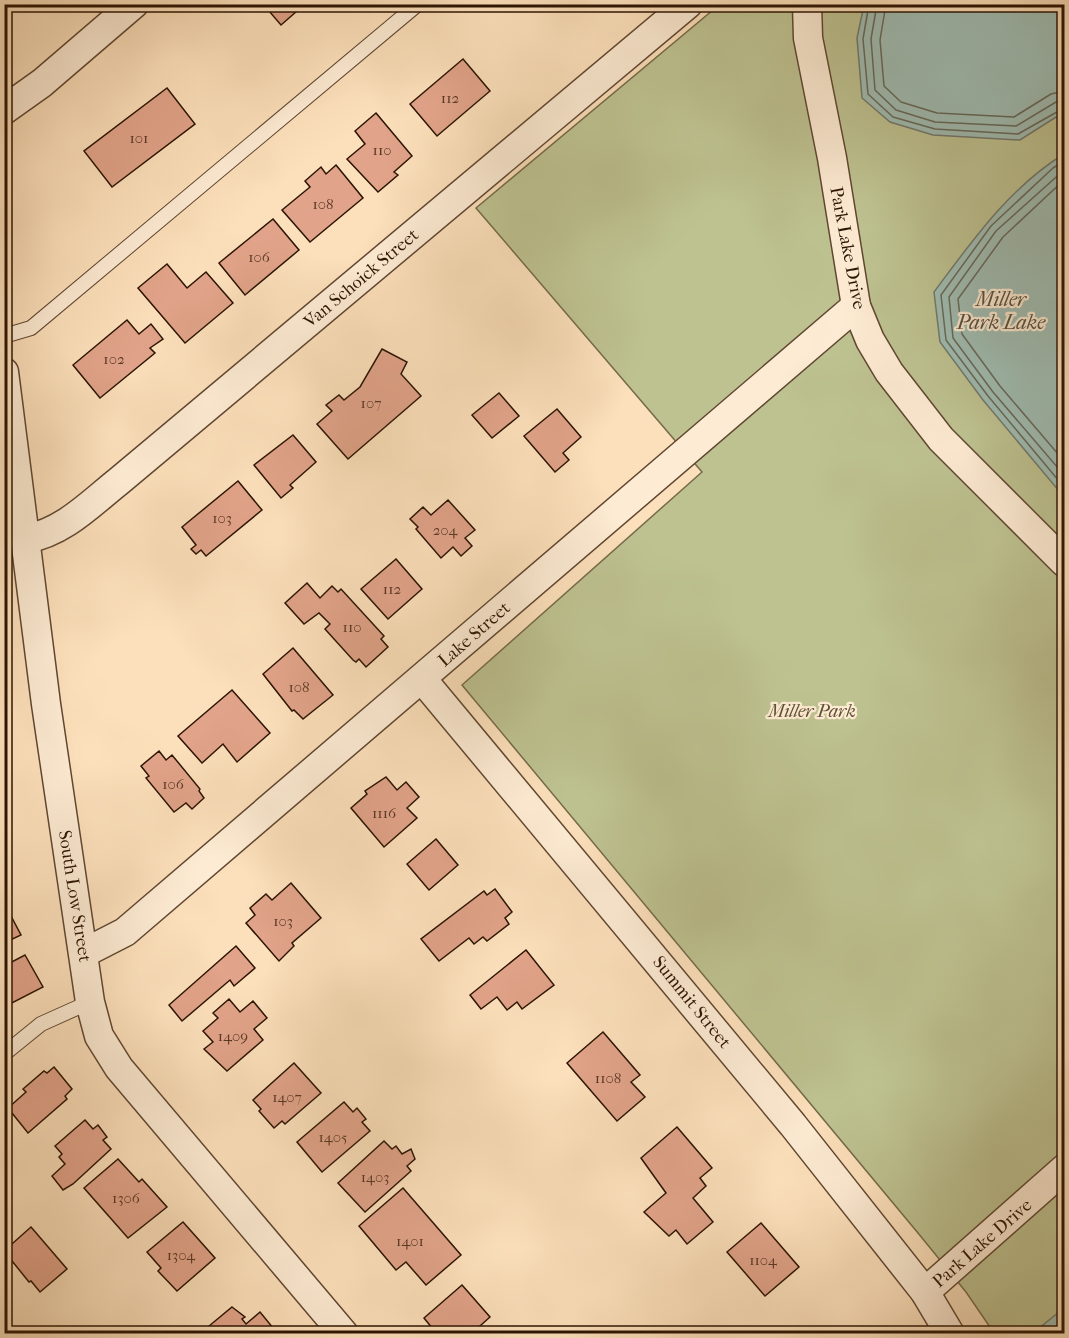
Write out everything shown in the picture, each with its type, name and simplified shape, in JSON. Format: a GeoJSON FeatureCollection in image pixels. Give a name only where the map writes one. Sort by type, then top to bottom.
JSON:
{"type":"FeatureCollection","features":[{"type":"Feature","properties":{"kind":"street"},"geometry":{"type":"LineString","coordinates":[[4,110],[42,83],[134,4]]}},
{"type":"Feature","properties":{"kind":"street","name":"Van Schoick Street"},"geometry":{"type":"LineString","coordinates":[[26,539],[44,536],[61,527],[119,481],[688,4]]}},
{"type":"Feature","properties":{"kind":"street","name":"Park Lake Drive"},"geometry":{"type":"LineString","coordinates":[[807,4],[808,38],[832,158],[856,306],[889,372],[917,410],[978,479],[1065,562]]}},
{"type":"Feature","properties":{"kind":"street","name":"Lake Street"},"geometry":{"type":"LineString","coordinates":[[84,953],[125,932],[856,306]]}},
{"type":"Feature","properties":{"kind":"street","name":"South Low Street"},"geometry":{"type":"LineString","coordinates":[[4,372],[46,704],[90,1002],[99,1036],[118,1068],[335,1330]]}},
{"type":"Feature","properties":{"kind":"street","name":"Summit Street"},"geometry":{"type":"LineString","coordinates":[[422,679],[794,1125],[925,1292],[950,1334]]}},
{"type":"Feature","properties":{"kind":"street","name":"Park Lake Drive"},"geometry":{"type":"LineString","coordinates":[[925,1292],[1065,1169]]}},
{"type":"Feature","properties":{"kind":"lane"},"geometry":{"type":"LineString","coordinates":[[4,336],[31,328],[418,4]]}},
{"type":"Feature","properties":{"kind":"lane"},"geometry":{"type":"LineString","coordinates":[[4,1054],[49,1020],[90,1002]]}},
{"type":"Feature","properties":{"kind":"green space","name":"Miller Park"},"geometry":{"type":"Polygon","coordinates":[[[719,5],[1064,5],[1064,1333],[994,1333],[966,1292],[918,1233],[462,685],[702,472],[476,208],[719,5]]]}},
{"type":"Feature","properties":{"kind":"water"},"geometry":{"type":"Polygon","coordinates":[[[864,5],[1064,5],[1064,112],[1020,140],[933,135],[890,122],[862,98],[857,38],[864,5]]]}},
{"type":"Feature","properties":{"kind":"water","name":"Miller Park Lake"},"geometry":{"type":"Polygon","coordinates":[[[1064,154],[1064,497],[983,400],[940,342],[934,292],[1009,199],[1044,167],[1064,154]]]}},
{"type":"Feature","properties":{"kind":"water"},"geometry":{"type":"Polygon","coordinates":[[[1064,1308],[1064,1333],[1033,1333],[1064,1308]]]}},
{"type":"Feature","properties":{"kind":"building"},"geometry":{"type":"Polygon","coordinates":[[[263,4],[305,4],[281,25],[263,4]]]}},
{"type":"Feature","properties":{"kind":"building"},"geometry":{"type":"Polygon","coordinates":[[[463,59],[490,91],[437,136],[410,104],[463,59]]]}},
{"type":"Feature","properties":{"kind":"building"},"geometry":{"type":"Polygon","coordinates":[[[167,88],[195,124],[112,187],[84,151],[167,88]]]}},
{"type":"Feature","properties":{"kind":"building"},"geometry":{"type":"Polygon","coordinates":[[[376,113],[412,156],[394,172],[398,175],[378,192],[347,159],[365,144],[355,131],[376,113]]]}},
{"type":"Feature","properties":{"kind":"building"},"geometry":{"type":"Polygon","coordinates":[[[336,165],[363,198],[310,242],[282,210],[310,187],[305,181],[321,167],[326,174],[336,165]]]}},
{"type":"Feature","properties":{"kind":"building"},"geometry":{"type":"Polygon","coordinates":[[[273,219],[299,250],[245,295],[219,263],[273,219]]]}},
{"type":"Feature","properties":{"kind":"building"},"geometry":{"type":"Polygon","coordinates":[[[167,264],[187,288],[206,272],[233,303],[185,343],[138,288],[167,264]]]}},
{"type":"Feature","properties":{"kind":"building"},"geometry":{"type":"Polygon","coordinates":[[[127,320],[139,334],[151,324],[163,339],[150,348],[155,353],[100,398],[73,365],[127,320]]]}},
{"type":"Feature","properties":{"kind":"building"},"geometry":{"type":"Polygon","coordinates":[[[382,349],[407,362],[401,374],[421,396],[348,459],[317,424],[332,411],[326,405],[339,395],[344,400],[360,387],[382,349]]]}},
{"type":"Feature","properties":{"kind":"building"},"geometry":{"type":"Polygon","coordinates":[[[499,393],[519,416],[492,438],[472,415],[499,393]]]}},
{"type":"Feature","properties":{"kind":"building"},"geometry":{"type":"Polygon","coordinates":[[[557,409],[581,437],[563,453],[569,460],[555,472],[524,436],[557,409]]]}},
{"type":"Feature","properties":{"kind":"building"},"geometry":{"type":"Polygon","coordinates":[[[293,435],[316,462],[290,485],[293,488],[281,498],[254,465],[293,435]]]}},
{"type":"Feature","properties":{"kind":"building"},"geometry":{"type":"Polygon","coordinates":[[[238,481],[262,510],[206,556],[201,550],[196,554],[191,549],[196,545],[182,527],[238,481]]]}},
{"type":"Feature","properties":{"kind":"building"},"geometry":{"type":"Polygon","coordinates":[[[448,500],[475,530],[465,538],[472,546],[461,556],[453,547],[441,558],[410,519],[423,507],[431,515],[448,500]]]}},
{"type":"Feature","properties":{"kind":"building"},"geometry":{"type":"Polygon","coordinates":[[[396,559],[422,589],[388,619],[361,589],[396,559]]]}},
{"type":"Feature","properties":{"kind":"building"},"geometry":{"type":"Polygon","coordinates":[[[307,583],[320,598],[332,586],[338,592],[341,589],[384,636],[381,639],[388,647],[366,667],[359,659],[356,662],[353,660],[325,629],[330,624],[319,613],[304,624],[285,603],[307,583]]]}},
{"type":"Feature","properties":{"kind":"building"},"geometry":{"type":"Polygon","coordinates":[[[293,648],[333,695],[303,719],[294,710],[292,711],[263,674],[293,648]]]}},
{"type":"Feature","properties":{"kind":"building"},"geometry":{"type":"Polygon","coordinates":[[[232,690],[270,733],[237,762],[223,744],[202,763],[178,736],[232,690]]]}},
{"type":"Feature","properties":{"kind":"building"},"geometry":{"type":"Polygon","coordinates":[[[159,751],[166,760],[172,755],[200,789],[204,798],[192,809],[186,803],[174,812],[146,778],[149,776],[141,766],[159,751]]]}},
{"type":"Feature","properties":{"kind":"building"},"geometry":{"type":"Polygon","coordinates":[[[386,777],[397,790],[406,782],[419,797],[407,808],[417,818],[384,847],[351,808],[367,794],[365,791],[386,777]]]}},
{"type":"Feature","properties":{"kind":"building"},"geometry":{"type":"Polygon","coordinates":[[[436,839],[458,865],[429,890],[407,864],[436,839]]]}},
{"type":"Feature","properties":{"kind":"building"},"geometry":{"type":"Polygon","coordinates":[[[291,883],[321,918],[292,943],[294,946],[279,961],[246,923],[255,915],[250,908],[266,894],[272,900],[291,883]]]}},
{"type":"Feature","properties":{"kind":"building"},"geometry":{"type":"Polygon","coordinates":[[[495,889],[512,912],[505,918],[509,924],[487,941],[483,937],[474,944],[469,938],[439,961],[421,939],[484,891],[487,895],[495,889]]]}},
{"type":"Feature","properties":{"kind":"building"},"geometry":{"type":"Polygon","coordinates":[[[4,911],[8,918],[11,916],[21,935],[4,943],[4,911]]]}},
{"type":"Feature","properties":{"kind":"building"},"geometry":{"type":"Polygon","coordinates":[[[236,946],[255,968],[234,986],[230,980],[182,1021],[169,1005],[236,946]]]}},
{"type":"Feature","properties":{"kind":"building"},"geometry":{"type":"Polygon","coordinates":[[[526,950],[554,985],[522,1009],[517,1002],[507,1010],[497,997],[481,1009],[470,995],[526,950]]]}},
{"type":"Feature","properties":{"kind":"building"},"geometry":{"type":"Polygon","coordinates":[[[25,955],[43,987],[4,1007],[4,966],[25,955]]]}},
{"type":"Feature","properties":{"kind":"building"},"geometry":{"type":"Polygon","coordinates":[[[229,999],[240,1012],[253,1001],[267,1018],[254,1029],[263,1040],[227,1071],[204,1049],[213,1042],[203,1031],[218,1018],[213,1013],[229,999]]]}},
{"type":"Feature","properties":{"kind":"building"},"geometry":{"type":"Polygon","coordinates":[[[603,1032],[640,1075],[631,1082],[645,1097],[617,1121],[567,1063],[603,1032]]]}},
{"type":"Feature","properties":{"kind":"building"},"geometry":{"type":"Polygon","coordinates":[[[294,1063],[321,1093],[285,1124],[282,1121],[274,1128],[259,1111],[261,1109],[253,1100],[294,1063]]]}},
{"type":"Feature","properties":{"kind":"building"},"geometry":{"type":"Polygon","coordinates":[[[54,1067],[72,1089],[65,1096],[67,1099],[28,1133],[8,1108],[26,1092],[23,1089],[44,1071],[47,1073],[54,1067]]]}},
{"type":"Feature","properties":{"kind":"building"},"geometry":{"type":"Polygon","coordinates":[[[344,1102],[353,1112],[357,1108],[366,1119],[362,1122],[370,1131],[322,1172],[297,1142],[344,1102]]]}},
{"type":"Feature","properties":{"kind":"building"},"geometry":{"type":"Polygon","coordinates":[[[85,1120],[93,1129],[98,1125],[107,1137],[103,1140],[111,1149],[73,1184],[63,1190],[52,1176],[65,1164],[59,1157],[62,1154],[55,1146],[85,1120]]]}},
{"type":"Feature","properties":{"kind":"building"},"geometry":{"type":"Polygon","coordinates":[[[677,1127],[712,1168],[700,1178],[706,1186],[693,1198],[713,1222],[687,1244],[676,1230],[669,1236],[644,1212],[666,1193],[641,1158],[677,1127]]]}},
{"type":"Feature","properties":{"kind":"building"},"geometry":{"type":"Polygon","coordinates":[[[384,1141],[392,1149],[396,1146],[402,1154],[411,1149],[415,1159],[407,1166],[411,1171],[365,1212],[338,1183],[384,1141]]]}},
{"type":"Feature","properties":{"kind":"building"},"geometry":{"type":"Polygon","coordinates":[[[118,1159],[139,1182],[142,1179],[167,1207],[128,1238],[84,1188],[118,1159]]]}},
{"type":"Feature","properties":{"kind":"building"},"geometry":{"type":"Polygon","coordinates":[[[403,1188],[461,1255],[426,1285],[406,1262],[396,1270],[359,1226],[403,1188]]]}},
{"type":"Feature","properties":{"kind":"building"},"geometry":{"type":"Polygon","coordinates":[[[183,1222],[215,1258],[177,1291],[158,1271],[161,1268],[147,1252],[183,1222]]]}},
{"type":"Feature","properties":{"kind":"building"},"geometry":{"type":"Polygon","coordinates":[[[761,1223],[799,1267],[765,1296],[727,1252],[761,1223]]]}},
{"type":"Feature","properties":{"kind":"building"},"geometry":{"type":"Polygon","coordinates":[[[31,1227],[67,1269],[40,1292],[4,1251],[31,1227]]]}},
{"type":"Feature","properties":{"kind":"building"},"geometry":{"type":"Polygon","coordinates":[[[462,1285],[490,1317],[471,1334],[437,1334],[424,1318],[462,1285]]]}},
{"type":"Feature","properties":{"kind":"building"},"geometry":{"type":"Polygon","coordinates":[[[232,1307],[245,1317],[242,1319],[246,1324],[260,1312],[278,1334],[215,1334],[209,1326],[232,1307]]]}}]}
